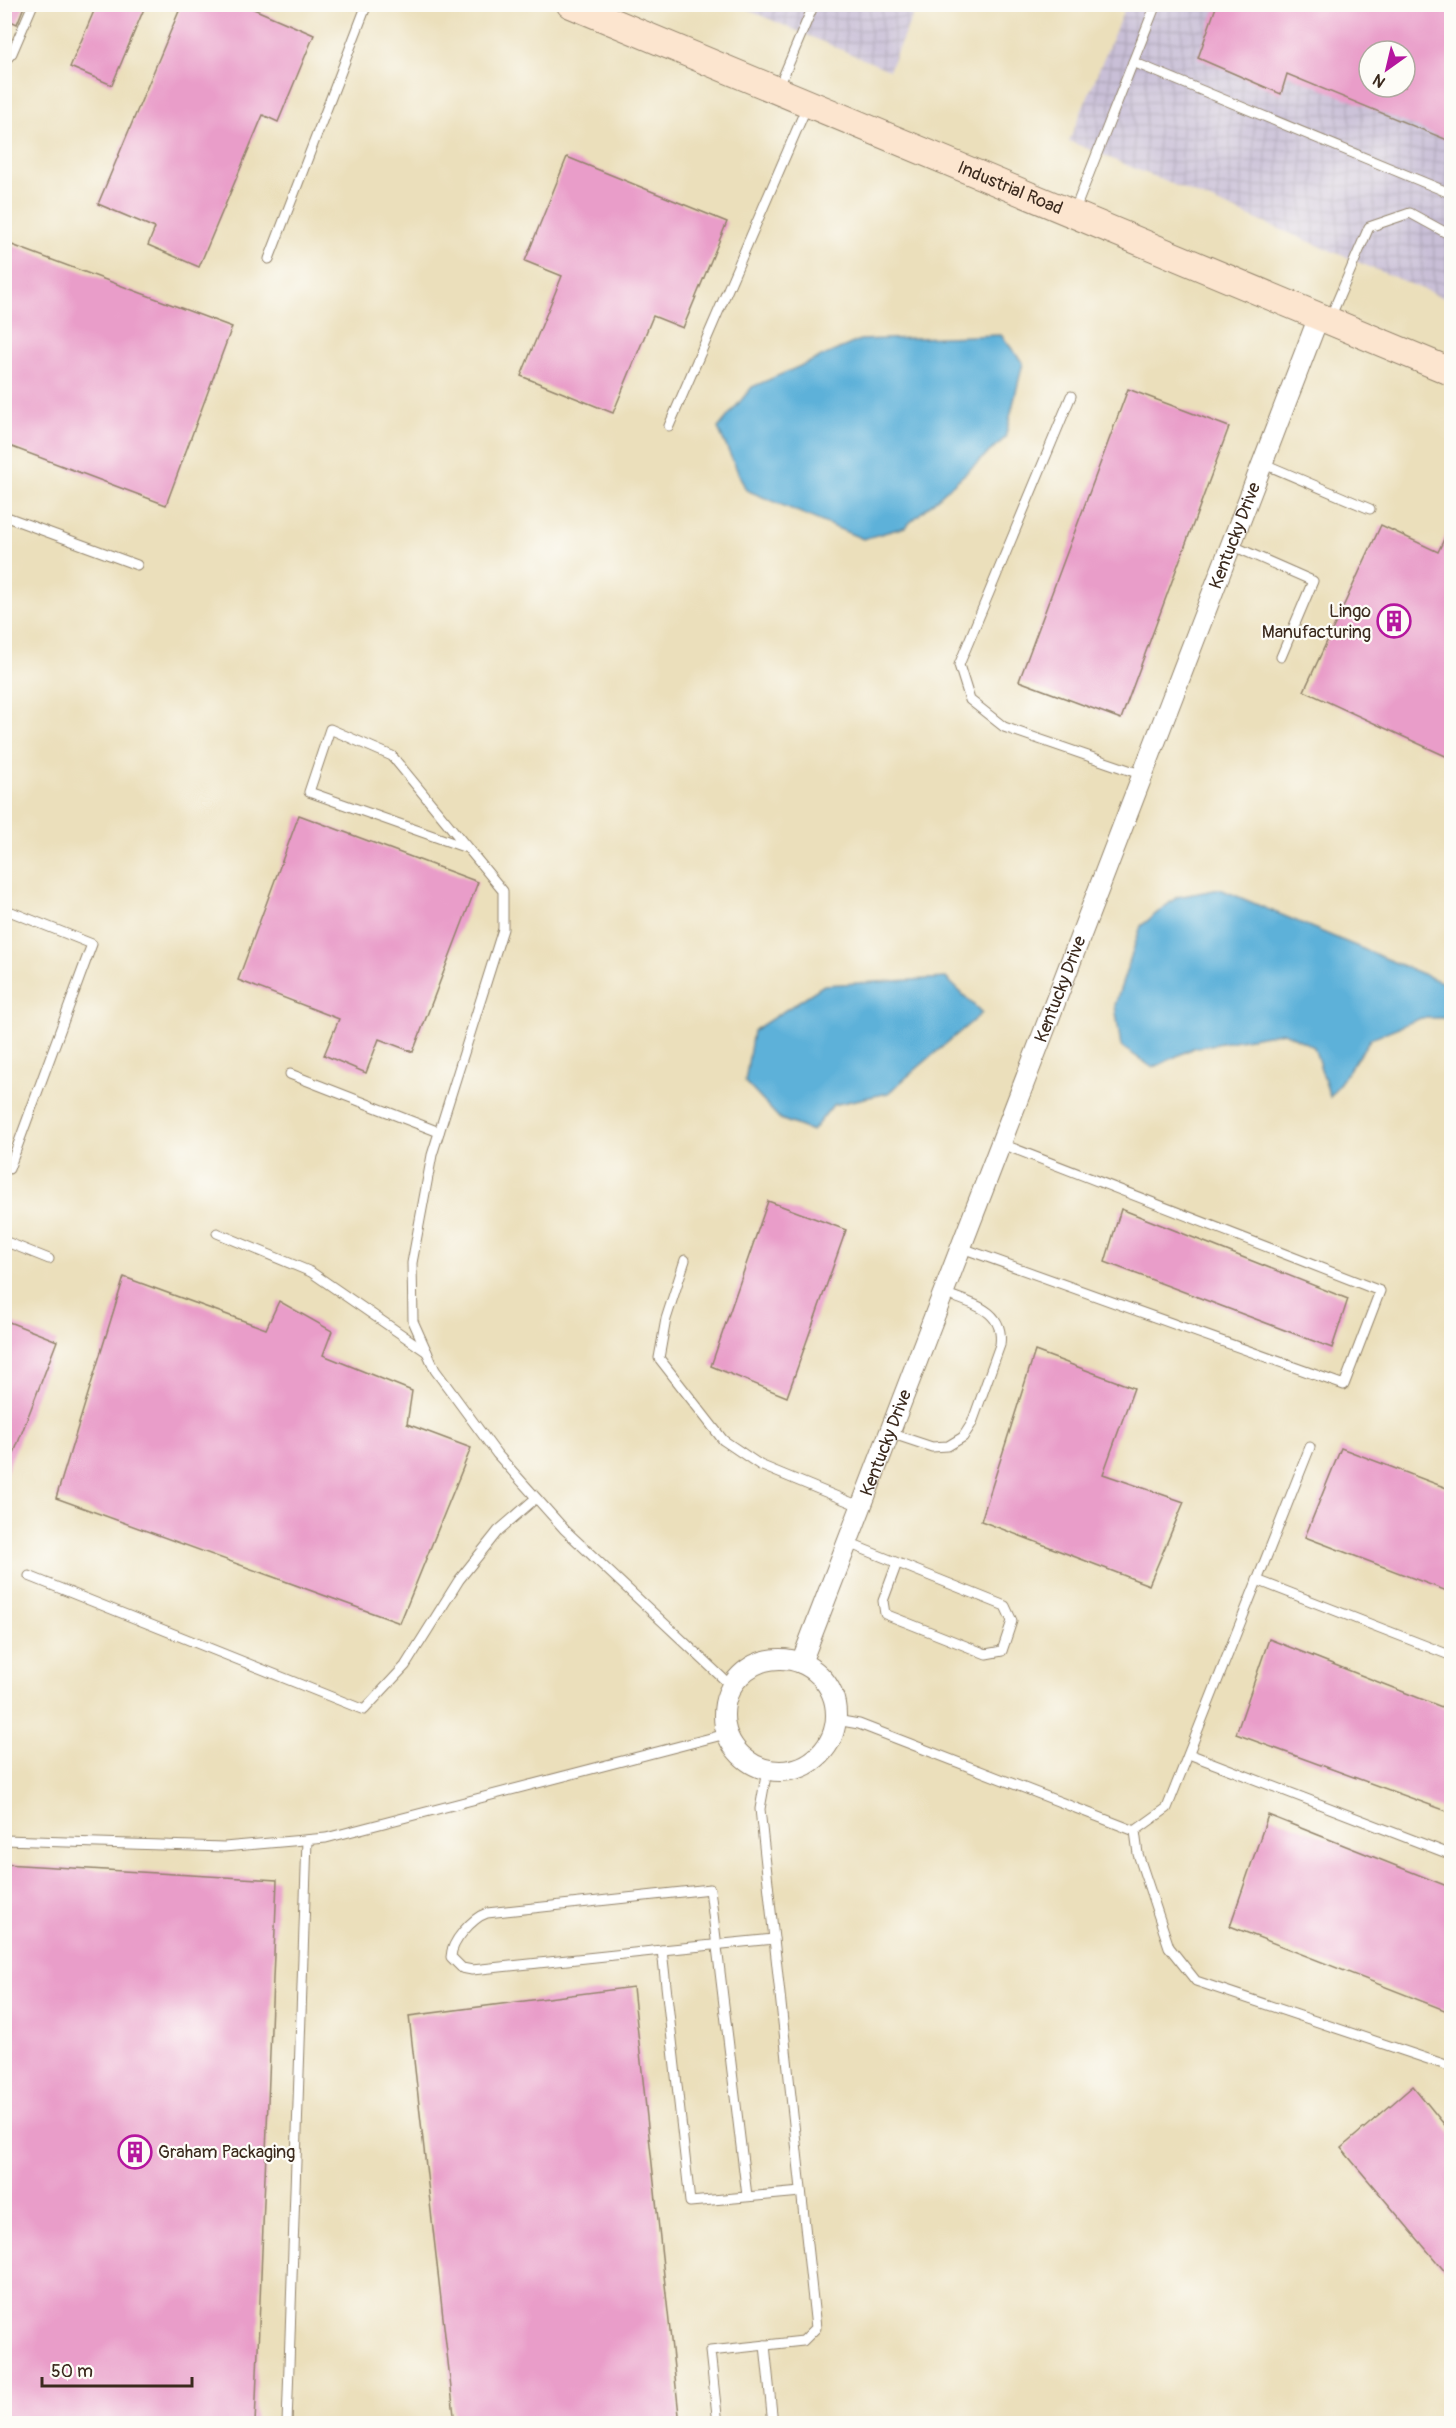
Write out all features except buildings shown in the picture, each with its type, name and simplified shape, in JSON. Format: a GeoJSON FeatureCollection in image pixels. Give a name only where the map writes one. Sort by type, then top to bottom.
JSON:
{"type":"FeatureCollection","features":[{"type":"Feature","properties":{"kind":"main road","name":"Industrial Road"},"geometry":{"type":"LineString","coordinates":[[570,4],[1452,372]]}},
{"type":"Feature","properties":{"kind":"street","name":"Kentucky Drive"},"geometry":{"type":"LineString","coordinates":[[801,1663],[1262,463],[1324,319]]}},
{"type":"Feature","properties":{"kind":"street"},"geometry":{"type":"LineString","coordinates":[[782,1659],[801,1663],[821,1676],[833,1696],[836,1720],[831,1738],[821,1755],[805,1766],[787,1772],[767,1770],[750,1763],[735,1751],[726,1734],[723,1718],[725,1701],[731,1686],[744,1671],[762,1661],[782,1659]]}},
{"type":"Feature","properties":{"kind":"lane"},"geometry":{"type":"LineString","coordinates":[[4,62],[12,53],[33,4]]}},
{"type":"Feature","properties":{"kind":"lane"},"geometry":{"type":"LineString","coordinates":[[269,259],[367,4]]}},
{"type":"Feature","properties":{"kind":"lane"},"geometry":{"type":"LineString","coordinates":[[777,91],[814,4]]}},
{"type":"Feature","properties":{"kind":"lane"},"geometry":{"type":"LineString","coordinates":[[1073,214],[1156,4]]}},
{"type":"Feature","properties":{"kind":"lane"},"geometry":{"type":"LineString","coordinates":[[1133,62],[1452,194]]}},
{"type":"Feature","properties":{"kind":"lane"},"geometry":{"type":"LineString","coordinates":[[669,426],[807,104]]}},
{"type":"Feature","properties":{"kind":"lane"},"geometry":{"type":"LineString","coordinates":[[1324,319],[1369,228],[1410,213],[1452,236]]}},
{"type":"Feature","properties":{"kind":"lane"},"geometry":{"type":"LineString","coordinates":[[1071,396],[959,665],[970,700],[1004,727],[1143,775]]}},
{"type":"Feature","properties":{"kind":"lane"},"geometry":{"type":"LineString","coordinates":[[1262,463],[1370,509]]}},
{"type":"Feature","properties":{"kind":"lane"},"geometry":{"type":"LineString","coordinates":[[4,516],[137,565]]}},
{"type":"Feature","properties":{"kind":"lane"},"geometry":{"type":"LineString","coordinates":[[1231,545],[1313,582],[1281,657]]}},
{"type":"Feature","properties":{"kind":"lane"},"geometry":{"type":"LineString","coordinates":[[467,848],[309,792],[330,729],[392,756],[503,891],[503,929],[432,1155],[412,1263],[413,1320],[435,1370],[497,1454],[565,1530],[731,1686]]}},
{"type":"Feature","properties":{"kind":"lane"},"geometry":{"type":"LineString","coordinates":[[4,909],[92,944],[9,1169],[4,1167]]}},
{"type":"Feature","properties":{"kind":"lane"},"geometry":{"type":"LineString","coordinates":[[290,1074],[440,1132]]}},
{"type":"Feature","properties":{"kind":"lane"},"geometry":{"type":"LineString","coordinates":[[962,1248],[1344,1385],[1380,1291],[1002,1143]]}},
{"type":"Feature","properties":{"kind":"lane"},"geometry":{"type":"LineString","coordinates":[[217,1233],[311,1272],[427,1352]]}},
{"type":"Feature","properties":{"kind":"lane"},"geometry":{"type":"LineString","coordinates":[[4,1241],[49,1259]]}},
{"type":"Feature","properties":{"kind":"lane"},"geometry":{"type":"LineString","coordinates":[[685,1260],[666,1318],[659,1358],[723,1440],[760,1466],[862,1507]]}},
{"type":"Feature","properties":{"kind":"lane"},"geometry":{"type":"LineString","coordinates":[[890,1432],[932,1447],[948,1446],[963,1437],[972,1423],[1000,1345],[1002,1332],[999,1322],[985,1310],[944,1293]]}},
{"type":"Feature","properties":{"kind":"lane"},"geometry":{"type":"LineString","coordinates":[[1135,1831],[1167,1808],[1310,1447]]}},
{"type":"Feature","properties":{"kind":"lane"},"geometry":{"type":"LineString","coordinates":[[29,1576],[364,1710],[405,1666],[459,1580],[498,1531],[536,1498]]}},
{"type":"Feature","properties":{"kind":"lane"},"geometry":{"type":"LineString","coordinates":[[848,1543],[1005,1606],[1012,1621],[1002,1651],[986,1654],[885,1614],[883,1601],[897,1563]]}},
{"type":"Feature","properties":{"kind":"lane"},"geometry":{"type":"LineString","coordinates":[[1257,1580],[1452,1656]]}},
{"type":"Feature","properties":{"kind":"lane"},"geometry":{"type":"LineString","coordinates":[[836,1720],[859,1725],[1135,1831]]}},
{"type":"Feature","properties":{"kind":"lane"},"geometry":{"type":"LineString","coordinates":[[4,1840],[224,1846],[307,1840],[337,1835],[726,1734]]}},
{"type":"Feature","properties":{"kind":"lane"},"geometry":{"type":"LineString","coordinates":[[1189,1754],[1452,1855]]}},
{"type":"Feature","properties":{"kind":"lane"},"geometry":{"type":"LineString","coordinates":[[718,2424],[710,2351],[803,2341],[816,2328],[760,1809],[767,1770]]}},
{"type":"Feature","properties":{"kind":"lane"},"geometry":{"type":"LineString","coordinates":[[1135,1831],[1137,1854],[1169,1947],[1196,1981],[1452,2067]]}},
{"type":"Feature","properties":{"kind":"lane"},"geometry":{"type":"LineString","coordinates":[[287,2424],[307,1840]]}},
{"type":"Feature","properties":{"kind":"lane"},"geometry":{"type":"LineString","coordinates":[[747,2196],[717,1945],[710,1889],[487,1913],[473,1921],[451,1949],[451,1957],[462,1968],[472,1970],[662,1950],[717,1945],[774,1940]]}},
{"type":"Feature","properties":{"kind":"lane"},"geometry":{"type":"LineString","coordinates":[[662,1950],[690,2202],[801,2192]]}},
{"type":"Feature","properties":{"kind":"lane"},"geometry":{"type":"LineString","coordinates":[[765,2345],[774,2424]]}},
{"type":"Feature","properties":{"kind":"shaded area"},"geometry":{"type":"Polygon","coordinates":[[[736,5],[917,5],[889,70],[736,5]]]}},
{"type":"Feature","properties":{"kind":"shaded area"},"geometry":{"type":"Polygon","coordinates":[[[1126,5],[1451,5],[1451,301],[1069,141],[1126,5]]]}},
{"type":"Feature","properties":{"kind":"water"},"geometry":{"type":"Polygon","coordinates":[[[1001,335],[1023,363],[1005,438],[905,527],[863,539],[746,490],[718,428],[752,387],[860,340],[1001,335]]]}},
{"type":"Feature","properties":{"kind":"water"},"geometry":{"type":"Polygon","coordinates":[[[1220,889],[1451,986],[1451,1018],[1421,1018],[1371,1038],[1330,1097],[1314,1047],[1284,1032],[1193,1048],[1153,1068],[1121,1046],[1115,1005],[1141,926],[1177,897],[1220,889]]]}},
{"type":"Feature","properties":{"kind":"water"},"geometry":{"type":"Polygon","coordinates":[[[946,978],[982,1013],[888,1093],[833,1105],[812,1131],[780,1119],[745,1082],[753,1031],[824,985],[946,978]]]}},
{"type":"Feature","properties":{"kind":"place","name":"Lingo Manufacturing"},"geometry":{"type":"Point","coordinates":[1394,621]}},
{"type":"Feature","properties":{"kind":"place","name":"Graham Packaging"},"geometry":{"type":"Point","coordinates":[135,2152]}}]}
